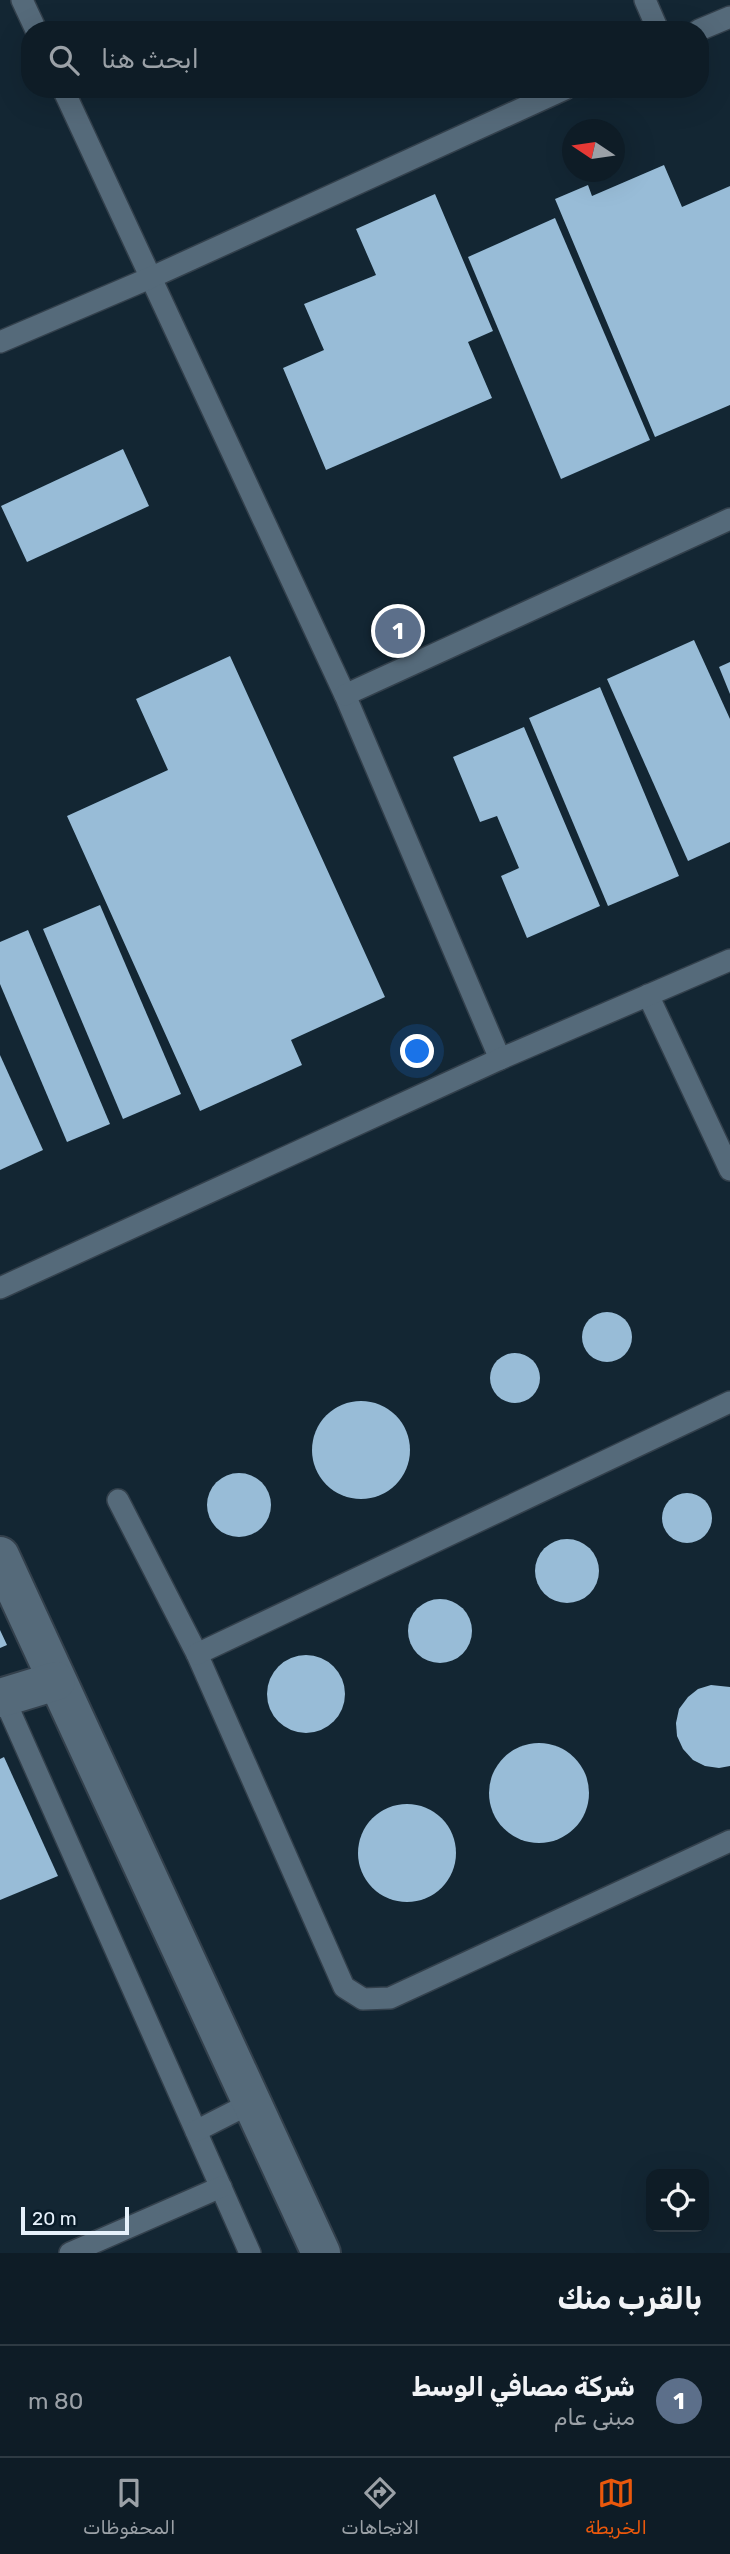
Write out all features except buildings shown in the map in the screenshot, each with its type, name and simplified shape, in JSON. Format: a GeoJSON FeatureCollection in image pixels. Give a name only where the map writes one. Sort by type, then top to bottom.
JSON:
{"type":"FeatureCollection","features":[{"type":"Feature","properties":{"kind":"street"},"geometry":{"type":"LineString","coordinates":[[0,1556],[321,2253]]}},
{"type":"Feature","properties":{"kind":"street"},"geometry":{"type":"LineString","coordinates":[[2,1697],[57,1681]]}},
{"type":"Feature","properties":{"kind":"lane"},"geometry":{"type":"LineString","coordinates":[[22,0],[32,21]]}},
{"type":"Feature","properties":{"kind":"lane"},"geometry":{"type":"LineString","coordinates":[[645,0],[655,21]]}},
{"type":"Feature","properties":{"kind":"lane"},"geometry":{"type":"LineString","coordinates":[[709,26],[730,17]]}},
{"type":"Feature","properties":{"kind":"lane"},"geometry":{"type":"LineString","coordinates":[[67,98],[345,695],[500,1059]]}},
{"type":"Feature","properties":{"kind":"lane"},"geometry":{"type":"LineString","coordinates":[[0,342],[150,278],[545,98]]}},
{"type":"Feature","properties":{"kind":"lane"},"geometry":{"type":"LineString","coordinates":[[345,695],[730,519]]}},
{"type":"Feature","properties":{"kind":"lane"},"geometry":{"type":"LineString","coordinates":[[0,1288],[500,1059],[730,960]]}},
{"type":"Feature","properties":{"kind":"lane"},"geometry":{"type":"LineString","coordinates":[[648,995],[730,1170]]}},
{"type":"Feature","properties":{"kind":"lane"},"geometry":{"type":"LineString","coordinates":[[197,1654],[730,1402]]}},
{"type":"Feature","properties":{"kind":"lane"},"geometry":{"type":"LineString","coordinates":[[118,1500],[197,1654],[344,1987],[363,1999],[390,1998],[730,1842]]}},
{"type":"Feature","properties":{"kind":"lane"},"geometry":{"type":"LineString","coordinates":[[2,1697],[250,2253]]}},
{"type":"Feature","properties":{"kind":"lane"},"geometry":{"type":"LineString","coordinates":[[196,2131],[251,2103]]}},
{"type":"Feature","properties":{"kind":"lane"},"geometry":{"type":"LineString","coordinates":[[70,2253],[221,2188]]}},
{"type":"Feature","properties":{"kind":"place","name":"شركة مصافي الوسط"},"geometry":{"type":"Point","coordinates":[398,631]}}]}
